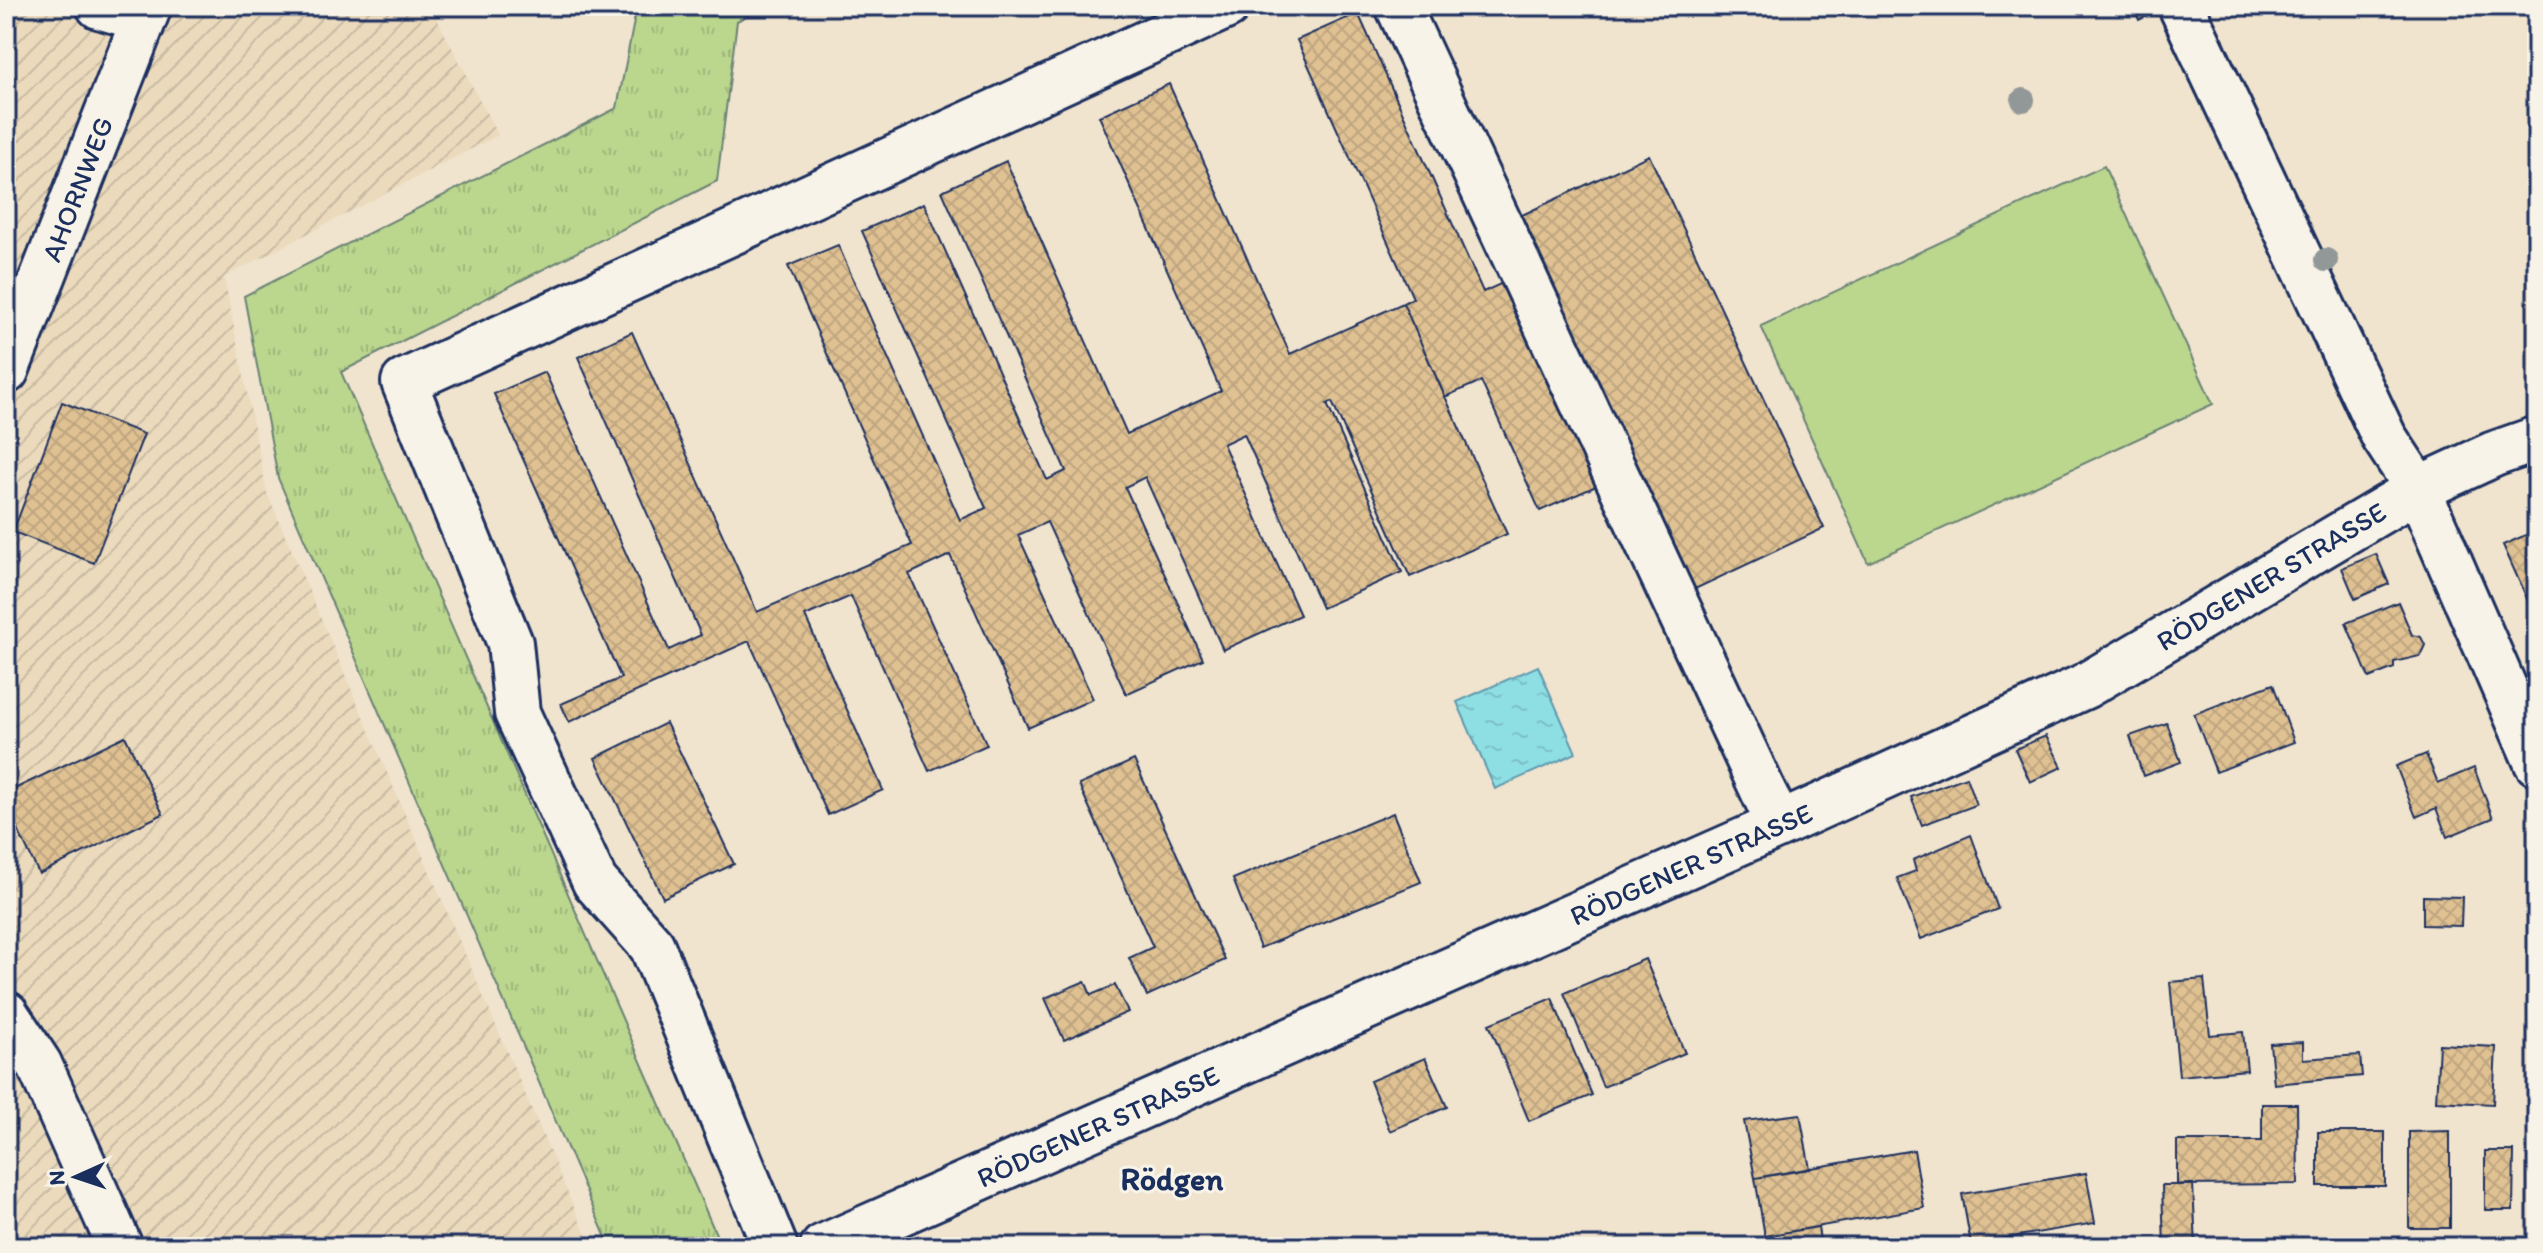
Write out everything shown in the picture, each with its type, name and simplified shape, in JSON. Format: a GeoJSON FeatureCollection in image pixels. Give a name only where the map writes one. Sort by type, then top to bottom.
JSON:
{"type":"FeatureCollection","features":[{"type":"Feature","properties":{"kind":"street"},"geometry":{"type":"LineString","coordinates":[[99,6],[146,12]]}},
{"type":"Feature","properties":{"kind":"street"},"geometry":{"type":"LineString","coordinates":[[775,1247],[652,946],[595,882],[517,713],[510,643],[404,382],[1227,6]]}},
{"type":"Feature","properties":{"kind":"street"},"geometry":{"type":"LineString","coordinates":[[1398,6],[1779,825]]}},
{"type":"Feature","properties":{"kind":"street"},"geometry":{"type":"LineString","coordinates":[[2181,6],[2384,437],[2418,489],[2537,763]]}},
{"type":"Feature","properties":{"kind":"street","name":"AHORNWEG"},"geometry":{"type":"LineString","coordinates":[[6,371],[146,12]]}},
{"type":"Feature","properties":{"kind":"street","name":"RÖDGENER STRASSE"},"geometry":{"type":"LineString","coordinates":[[823,1247],[1779,825],[2085,686],[2418,489],[2494,454],[2537,439]]}},
{"type":"Feature","properties":{"kind":"street"},"geometry":{"type":"LineString","coordinates":[[6,1014],[39,1064],[120,1247]]}},
{"type":"Feature","properties":{"kind":"shaded area"},"geometry":{"type":"Polygon","coordinates":[[[6,6],[430,6],[498,135],[224,277],[267,493],[591,1247],[6,1247],[6,6]]]}},
{"type":"Feature","properties":{"kind":"green space"},"geometry":{"type":"Polygon","coordinates":[[[637,6],[765,6],[737,21],[717,181],[341,372],[719,1241],[706,1247],[610,1247],[278,478],[244,296],[617,108],[637,6]]]}},
{"type":"Feature","properties":{"kind":"green space"},"geometry":{"type":"Polygon","coordinates":[[[2104,166],[2213,404],[1868,563],[1761,326],[2104,166]]]}},
{"type":"Feature","properties":{"kind":"water"},"geometry":{"type":"Polygon","coordinates":[[[1538,666],[1576,753],[1495,789],[1457,702],[1538,666]]]}},
{"type":"Feature","properties":{"kind":"building"},"geometry":{"type":"Polygon","coordinates":[[[2133,6],[2163,6],[2164,8],[2139,20],[2133,6]]]}},
{"type":"Feature","properties":{"kind":"building"},"geometry":{"type":"Polygon","coordinates":[[[1358,13],[1483,292],[1518,276],[1610,480],[1540,511],[1481,381],[1445,397],[1403,303],[1413,298],[1297,40],[1358,13]]]}},
{"type":"Feature","properties":{"kind":"building"},"geometry":{"type":"Polygon","coordinates":[[[1169,84],[1290,354],[1403,303],[1507,534],[1410,577],[1332,402],[1327,404],[1402,572],[1322,608],[1244,434],[1223,444],[1300,615],[1223,650],[1145,477],[1125,487],[1203,659],[1126,694],[1047,522],[1018,535],[1093,699],[1028,728],[950,555],[909,574],[987,745],[929,771],[851,596],[805,616],[883,790],[828,815],[749,641],[569,722],[561,704],[621,678],[494,394],[545,372],[669,650],[701,635],[578,357],[632,332],[757,612],[912,545],[788,266],[838,245],[960,520],[986,508],[862,231],[924,203],[1047,480],[1066,471],[942,191],[1006,161],[1127,434],[1221,391],[1099,116],[1169,84]]]}},
{"type":"Feature","properties":{"kind":"building"},"geometry":{"type":"Polygon","coordinates":[[[1649,155],[1824,528],[1695,589],[1520,216],[1649,155]]]}},
{"type":"Feature","properties":{"kind":"building"},"geometry":{"type":"Polygon","coordinates":[[[62,402],[144,434],[94,563],[13,532],[62,402]]]}},
{"type":"Feature","properties":{"kind":"building"},"geometry":{"type":"Polygon","coordinates":[[[2537,530],[2537,621],[2503,545],[2537,530]]]}},
{"type":"Feature","properties":{"kind":"building"},"geometry":{"type":"Polygon","coordinates":[[[2376,554],[2389,584],[2355,599],[2342,568],[2376,554]]]}},
{"type":"Feature","properties":{"kind":"building"},"geometry":{"type":"Polygon","coordinates":[[[2398,602],[2412,635],[2421,637],[2425,645],[2420,656],[2394,662],[2394,668],[2369,678],[2346,623],[2398,602]]]}},
{"type":"Feature","properties":{"kind":"building"},"geometry":{"type":"Polygon","coordinates":[[[2273,684],[2294,742],[2216,772],[2194,714],[2273,684]]]}},
{"type":"Feature","properties":{"kind":"building"},"geometry":{"type":"Polygon","coordinates":[[[666,723],[734,864],[663,898],[595,758],[666,723]]]}},
{"type":"Feature","properties":{"kind":"building"},"geometry":{"type":"Polygon","coordinates":[[[2167,723],[2181,762],[2143,776],[2130,736],[2167,723]]]}},
{"type":"Feature","properties":{"kind":"building"},"geometry":{"type":"Polygon","coordinates":[[[125,736],[163,814],[39,874],[6,805],[6,793],[125,736]]]}},
{"type":"Feature","properties":{"kind":"building"},"geometry":{"type":"Polygon","coordinates":[[[2046,736],[2062,767],[2030,782],[2015,749],[2046,736]]]}},
{"type":"Feature","properties":{"kind":"building"},"geometry":{"type":"Polygon","coordinates":[[[2426,754],[2438,783],[2474,768],[2493,818],[2447,837],[2436,808],[2416,817],[2396,766],[2426,754]]]}},
{"type":"Feature","properties":{"kind":"building"},"geometry":{"type":"Polygon","coordinates":[[[1134,760],[1225,960],[1147,996],[1129,958],[1153,947],[1079,785],[1134,760]]]}},
{"type":"Feature","properties":{"kind":"building"},"geometry":{"type":"Polygon","coordinates":[[[1966,777],[1976,805],[1922,825],[1911,797],[1966,777]]]}},
{"type":"Feature","properties":{"kind":"building"},"geometry":{"type":"Polygon","coordinates":[[[1393,813],[1421,882],[1260,948],[1233,879],[1393,813]]]}},
{"type":"Feature","properties":{"kind":"building"},"geometry":{"type":"Polygon","coordinates":[[[1971,835],[1998,909],[1921,939],[1897,878],[1916,871],[1913,860],[1971,835]]]}},
{"type":"Feature","properties":{"kind":"building"},"geometry":{"type":"Polygon","coordinates":[[[2423,896],[2462,897],[2461,926],[2423,925],[2423,896]]]}},
{"type":"Feature","properties":{"kind":"building"},"geometry":{"type":"Polygon","coordinates":[[[1645,959],[1685,1053],[1603,1087],[1564,993],[1645,959]]]}},
{"type":"Feature","properties":{"kind":"building"},"geometry":{"type":"Polygon","coordinates":[[[2204,979],[2210,1035],[2243,1032],[2247,1070],[2179,1076],[2170,982],[2204,979]]]}},
{"type":"Feature","properties":{"kind":"building"},"geometry":{"type":"Polygon","coordinates":[[[1085,981],[1091,995],[1115,985],[1128,1012],[1064,1040],[1045,998],[1085,981]]]}},
{"type":"Feature","properties":{"kind":"building"},"geometry":{"type":"Polygon","coordinates":[[[1552,998],[1592,1095],[1529,1121],[1489,1024],[1552,998]]]}},
{"type":"Feature","properties":{"kind":"building"},"geometry":{"type":"Polygon","coordinates":[[[2303,1042],[2303,1059],[2360,1055],[2362,1076],[2274,1084],[2270,1044],[2303,1042]]]}},
{"type":"Feature","properties":{"kind":"building"},"geometry":{"type":"Polygon","coordinates":[[[2439,1044],[2496,1047],[2493,1104],[2436,1101],[2439,1044]]]}},
{"type":"Feature","properties":{"kind":"building"},"geometry":{"type":"Polygon","coordinates":[[[1425,1058],[1447,1107],[1390,1131],[1370,1081],[1425,1058]]]}},
{"type":"Feature","properties":{"kind":"building"},"geometry":{"type":"Polygon","coordinates":[[[2262,1104],[2297,1104],[2298,1184],[2177,1185],[2177,1141],[2262,1141],[2262,1104]]]}},
{"type":"Feature","properties":{"kind":"building"},"geometry":{"type":"Polygon","coordinates":[[[1800,1114],[1810,1169],[1755,1178],[1744,1121],[1800,1114]]]}},
{"type":"Feature","properties":{"kind":"building"},"geometry":{"type":"Polygon","coordinates":[[[2450,1131],[2450,1228],[2409,1228],[2409,1132],[2450,1131]]]}},
{"type":"Feature","properties":{"kind":"building"},"geometry":{"type":"Polygon","coordinates":[[[2318,1132],[2385,1132],[2385,1186],[2318,1186],[2318,1132]]]}},
{"type":"Feature","properties":{"kind":"building"},"geometry":{"type":"Polygon","coordinates":[[[1914,1150],[1924,1208],[1765,1236],[1755,1178],[1914,1150]]]}},
{"type":"Feature","properties":{"kind":"building"},"geometry":{"type":"Polygon","coordinates":[[[2485,1151],[2514,1151],[2513,1210],[2485,1210],[2485,1151]]]}},
{"type":"Feature","properties":{"kind":"building"},"geometry":{"type":"Polygon","coordinates":[[[2086,1173],[2095,1223],[1971,1244],[1962,1194],[2086,1173]]]}},
{"type":"Feature","properties":{"kind":"building"},"geometry":{"type":"Polygon","coordinates":[[[2193,1184],[2196,1247],[2164,1247],[2162,1185],[2193,1184]]]}},
{"type":"Feature","properties":{"kind":"building"},"geometry":{"type":"Polygon","coordinates":[[[1818,1227],[1821,1247],[1767,1247],[1765,1236],[1818,1227]]]}},
{"type":"Feature","properties":{"kind":"district","name":"Rödgen"},"geometry":{"type":"Point","coordinates":[1172,1179]}}]}
